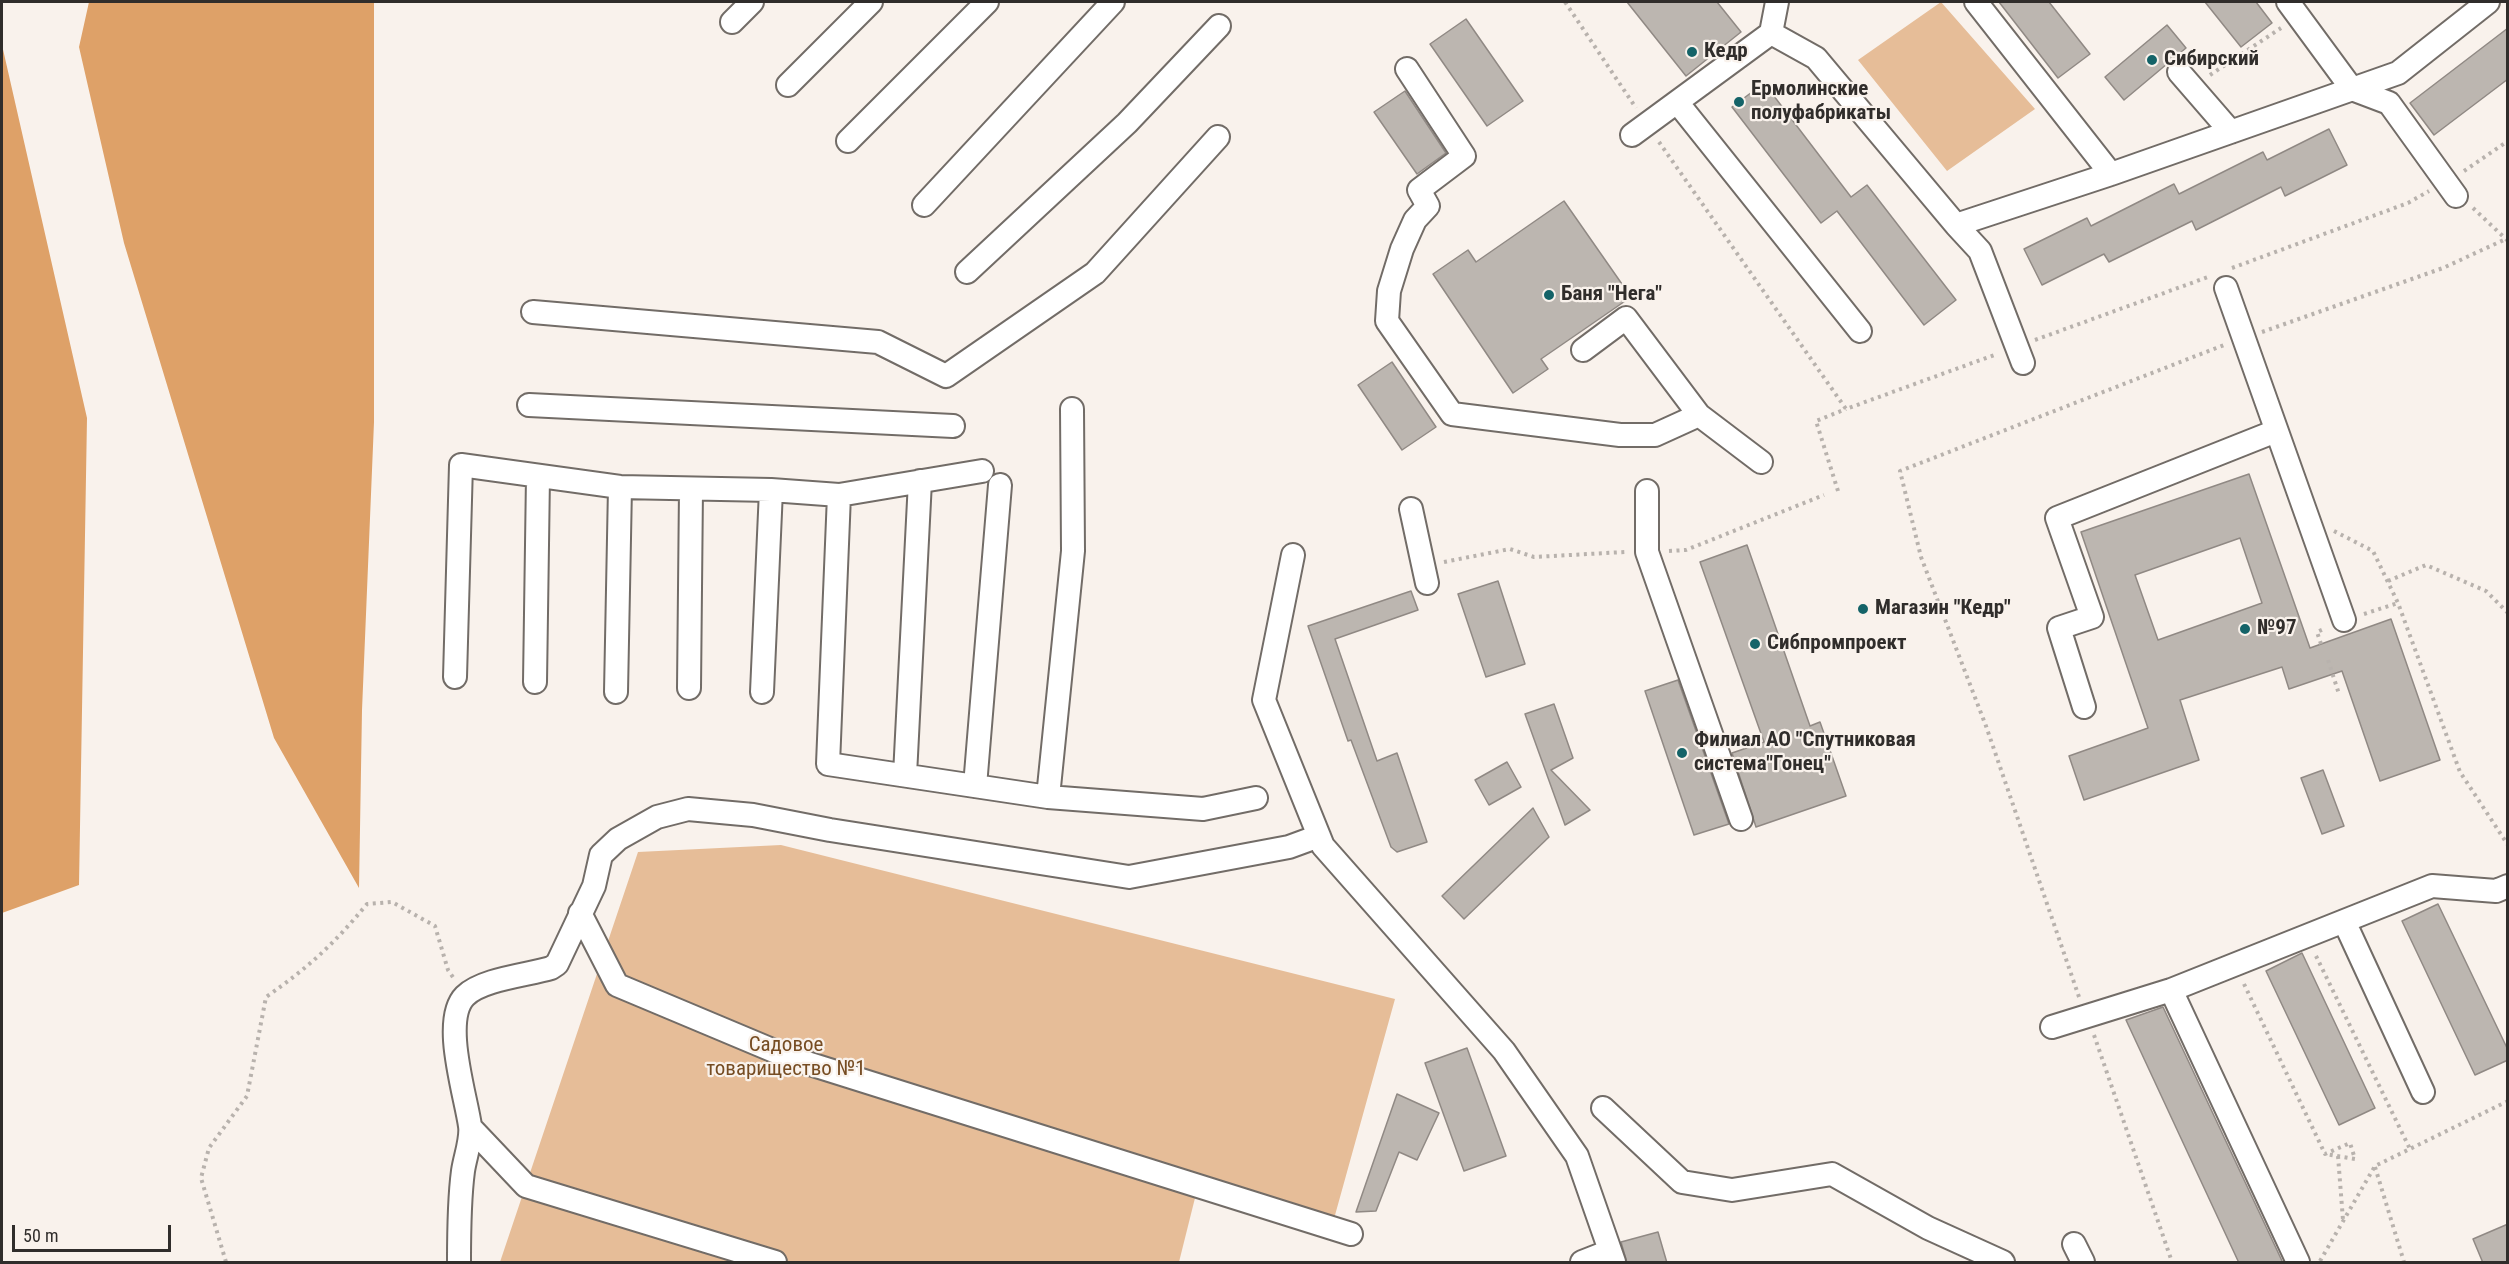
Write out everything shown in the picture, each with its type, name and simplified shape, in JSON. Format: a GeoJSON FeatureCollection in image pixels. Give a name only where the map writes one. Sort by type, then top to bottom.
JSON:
{"type":"FeatureCollection","features":[{"type":"Feature","properties":{"kind":"street"},"geometry":{"type":"LineString","coordinates":[[732,22],[752,2]]}},
{"type":"Feature","properties":{"kind":"street"},"geometry":{"type":"LineString","coordinates":[[788,85],[871,2]]}},
{"type":"Feature","properties":{"kind":"street"},"geometry":{"type":"LineString","coordinates":[[848,141],[987,2]]}},
{"type":"Feature","properties":{"kind":"street"},"geometry":{"type":"LineString","coordinates":[[924,205],[1113,2]]}},
{"type":"Feature","properties":{"kind":"street"},"geometry":{"type":"LineString","coordinates":[[1639,130],[1771,33],[1777,2]]}},
{"type":"Feature","properties":{"kind":"street"},"geometry":{"type":"LineString","coordinates":[[1976,2],[2111,174]]}},
{"type":"Feature","properties":{"kind":"street"},"geometry":{"type":"LineString","coordinates":[[1956,225],[2111,174],[2398,73],[2486,2]]}},
{"type":"Feature","properties":{"kind":"street"},"geometry":{"type":"LineString","coordinates":[[2294,9],[2352,89],[2388,103],[2451,189]]}},
{"type":"Feature","properties":{"kind":"street"},"geometry":{"type":"LineString","coordinates":[[967,272],[1126,123],[1219,26]]}},
{"type":"Feature","properties":{"kind":"street"},"geometry":{"type":"LineString","coordinates":[[1771,33],[1816,58],[1980,251],[2020,355]]}},
{"type":"Feature","properties":{"kind":"street"},"geometry":{"type":"LineString","coordinates":[[1407,69],[1464,156],[1419,190],[1428,206],[1415,220],[1402,249],[1389,291],[1387,321],[1452,414],[1620,435],[1655,435],[1699,416]]}},
{"type":"Feature","properties":{"kind":"street"},"geometry":{"type":"LineString","coordinates":[[2185,80],[2230,132]]}},
{"type":"Feature","properties":{"kind":"street"},"geometry":{"type":"LineString","coordinates":[[1677,102],[1860,331]]}},
{"type":"Feature","properties":{"kind":"street"},"geometry":{"type":"LineString","coordinates":[[533,312],[878,342],[946,376],[1095,273],[1218,137]]}},
{"type":"Feature","properties":{"kind":"street"},"geometry":{"type":"LineString","coordinates":[[2224,277],[2243,338],[2344,620]]}},
{"type":"Feature","properties":{"kind":"street"},"geometry":{"type":"LineString","coordinates":[[1583,350],[1626,318],[1699,416],[1761,462]]}},
{"type":"Feature","properties":{"kind":"street"},"geometry":{"type":"LineString","coordinates":[[529,405],[953,426]]}},
{"type":"Feature","properties":{"kind":"street"},"geometry":{"type":"LineString","coordinates":[[1048,797],[1073,551],[1072,409]]}},
{"type":"Feature","properties":{"kind":"street"},"geometry":{"type":"LineString","coordinates":[[2085,707],[2059,628],[2092,617],[2057,518],[2276,431]]}},
{"type":"Feature","properties":{"kind":"street"},"geometry":{"type":"LineString","coordinates":[[455,677],[461,465],[620,487],[771,490],[839,495],[982,471]]}},
{"type":"Feature","properties":{"kind":"street"},"geometry":{"type":"LineString","coordinates":[[535,682],[538,476]]}},
{"type":"Feature","properties":{"kind":"street"},"geometry":{"type":"LineString","coordinates":[[905,775],[920,481]]}},
{"type":"Feature","properties":{"kind":"street"},"geometry":{"type":"LineString","coordinates":[[975,786],[1000,485]]}},
{"type":"Feature","properties":{"kind":"street"},"geometry":{"type":"LineString","coordinates":[[616,692],[620,487]]}},
{"type":"Feature","properties":{"kind":"street"},"geometry":{"type":"LineString","coordinates":[[689,688],[691,489]]}},
{"type":"Feature","properties":{"kind":"street"},"geometry":{"type":"LineString","coordinates":[[762,693],[771,490]]}},
{"type":"Feature","properties":{"kind":"street"},"geometry":{"type":"LineString","coordinates":[[1647,491],[1647,552],[1741,819]]}},
{"type":"Feature","properties":{"kind":"street"},"geometry":{"type":"LineString","coordinates":[[839,495],[828,764],[1048,797],[1203,809],[1256,798]]}},
{"type":"Feature","properties":{"kind":"street"},"geometry":{"type":"LineString","coordinates":[[1411,509],[1427,583]]}},
{"type":"Feature","properties":{"kind":"street"},"geometry":{"type":"LineString","coordinates":[[1293,555],[1264,700],[1323,846],[1504,1051],[1577,1156],[1612,1257],[1582,1263]]}},
{"type":"Feature","properties":{"kind":"street"},"geometry":{"type":"LineString","coordinates":[[459,1263],[463,1172],[471,1128],[461,1091],[456,1038],[458,1005],[465,996],[480,987],[551,968],[557,964],[594,885],[601,855],[610,845],[657,817],[688,809],[753,815],[840,832],[1129,877],[1289,848],[1319,836]]}},
{"type":"Feature","properties":{"kind":"street"},"geometry":{"type":"LineString","coordinates":[[2052,1027],[2171,990],[2432,886],[2496,891],[2508,886]]}},
{"type":"Feature","properties":{"kind":"street"},"geometry":{"type":"LineString","coordinates":[[580,913],[617,985],[791,1058],[1351,1234]]}},
{"type":"Feature","properties":{"kind":"street"},"geometry":{"type":"LineString","coordinates":[[2344,921],[2423,1092]]}},
{"type":"Feature","properties":{"kind":"street"},"geometry":{"type":"LineString","coordinates":[[2171,990],[2298,1263]]}},
{"type":"Feature","properties":{"kind":"street"},"geometry":{"type":"LineString","coordinates":[[1603,1108],[1682,1182],[1732,1190],[1832,1174],[1928,1228],[2002,1263]]}},
{"type":"Feature","properties":{"kind":"street"},"geometry":{"type":"LineString","coordinates":[[471,1128],[526,1186],[775,1263]]}},
{"type":"Feature","properties":{"kind":"path"},"geometry":{"type":"LineString","coordinates":[[1565,2],[1639,130],[1846,410]]}},
{"type":"Feature","properties":{"kind":"path"},"geometry":{"type":"LineString","coordinates":[[2185,80],[2294,9]]}},
{"type":"Feature","properties":{"kind":"path"},"geometry":{"type":"LineString","coordinates":[[1838,491],[1816,421],[2020,355],[2408,203],[2451,189],[2508,141]]}},
{"type":"Feature","properties":{"kind":"path"},"geometry":{"type":"LineString","coordinates":[[2172,1263],[1986,726],[1922,557],[1900,471],[2243,338],[2442,268],[2507,239],[2451,189]]}},
{"type":"Feature","properties":{"kind":"path"},"geometry":{"type":"LineString","coordinates":[[1427,583],[1428,566],[1472,554],[1510,549],[1534,557],[1686,550],[1824,495]]}},
{"type":"Feature","properties":{"kind":"path"},"geometry":{"type":"LineString","coordinates":[[2307,517],[2373,551],[2398,603],[2460,772],[2508,845]]}},
{"type":"Feature","properties":{"kind":"path"},"geometry":{"type":"LineString","coordinates":[[2388,581],[2426,565],[2486,591],[2508,613]]}},
{"type":"Feature","properties":{"kind":"path"},"geometry":{"type":"LineString","coordinates":[[2344,620],[2398,603]]}},
{"type":"Feature","properties":{"kind":"path"},"geometry":{"type":"LineString","coordinates":[[2328,660],[2339,694]]}},
{"type":"Feature","properties":{"kind":"path"},"geometry":{"type":"LineString","coordinates":[[226,1263],[201,1178],[209,1148],[247,1096],[256,1062],[266,997],[311,965],[334,944],[367,904],[392,902],[435,926],[448,970],[465,996]]}},
{"type":"Feature","properties":{"kind":"path"},"geometry":{"type":"LineString","coordinates":[[2306,936],[2409,1149]]}},
{"type":"Feature","properties":{"kind":"path"},"geometry":{"type":"LineString","coordinates":[[2235,965],[2325,1154]]}},
{"type":"Feature","properties":{"kind":"path"},"geometry":{"type":"LineString","coordinates":[[2319,1263],[2374,1166],[2508,1101]]}},
{"type":"Feature","properties":{"kind":"path"},"geometry":{"type":"LineString","coordinates":[[2350,1143],[2355,1159],[2338,1156],[2325,1154],[2350,1143]]}},
{"type":"Feature","properties":{"kind":"path"},"geometry":{"type":"LineString","coordinates":[[2338,1156],[2343,1221]]}},
{"type":"Feature","properties":{"kind":"path"},"geometry":{"type":"LineString","coordinates":[[2374,1166],[2404,1263]]}},
{"type":"Feature","properties":{"kind":"green space"},"geometry":{"type":"Polygon","coordinates":[[[1941,2],[2035,109],[1947,171],[1858,60],[1941,2]]]}},
{"type":"Feature","properties":{"kind":"green space","name":"Садовое товарищество №1"},"geometry":{"type":"Polygon","coordinates":[[[781,845],[1395,999],[1332,1226],[1198,1186],[1179,1262],[500,1262],[638,852],[781,845]]]}},
{"type":"Feature","properties":{"kind":"shaded area"},"geometry":{"type":"Polygon","coordinates":[[[89,2],[374,2],[374,422],[362,710],[359,888],[274,738],[124,243],[79,47],[89,2]]]}},
{"type":"Feature","properties":{"kind":"shaded area"},"geometry":{"type":"Polygon","coordinates":[[[2,45],[87,418],[79,885],[2,913],[2,45]]]}},
{"type":"Feature","properties":{"kind":"building","name":"Кедр"},"geometry":{"type":"Polygon","coordinates":[[[1627,2],[1717,2],[1741,32],[1686,76],[1627,2]]]}},
{"type":"Feature","properties":{"kind":"building"},"geometry":{"type":"Polygon","coordinates":[[[1999,2],[2049,2],[2090,54],[2058,78],[1999,2]]]}},
{"type":"Feature","properties":{"kind":"building"},"geometry":{"type":"Polygon","coordinates":[[[2205,2],[2256,2],[2272,23],[2241,47],[2205,2]]]}},
{"type":"Feature","properties":{"kind":"building"},"geometry":{"type":"Polygon","coordinates":[[[1466,19],[1523,101],[1487,126],[1430,44],[1466,19]]]}},
{"type":"Feature","properties":{"kind":"building","name":"Сибирский"},"geometry":{"type":"Polygon","coordinates":[[[2167,25],[2186,48],[2124,100],[2105,77],[2167,25]]]}},
{"type":"Feature","properties":{"kind":"building"},"geometry":{"type":"Polygon","coordinates":[[[2508,28],[2508,79],[2434,135],[2410,103],[2508,28]]]}},
{"type":"Feature","properties":{"kind":"building"},"geometry":{"type":"Polygon","coordinates":[[[1764,83],[1851,197],[1867,185],[1956,300],[1924,325],[1837,211],[1821,223],[1732,107],[1764,83]]]}},
{"type":"Feature","properties":{"kind":"building"},"geometry":{"type":"Polygon","coordinates":[[[1405,91],[1446,153],[1417,174],[1374,112],[1405,91]]]}},
{"type":"Feature","properties":{"kind":"building"},"geometry":{"type":"Polygon","coordinates":[[[2329,129],[2347,165],[2285,196],[2281,187],[2196,230],[2192,221],[2109,262],[2104,254],[2042,285],[2024,249],[2087,218],[2091,226],[2174,184],[2179,194],[2263,152],[2267,160],[2329,129]]]}},
{"type":"Feature","properties":{"kind":"building","name":"Баня \"Нега\""},"geometry":{"type":"Polygon","coordinates":[[[1564,201],[1631,297],[1541,359],[1548,369],[1513,393],[1433,274],[1468,250],[1476,262],[1564,201]]]}},
{"type":"Feature","properties":{"kind":"building"},"geometry":{"type":"Polygon","coordinates":[[[1392,362],[1436,427],[1402,450],[1358,385],[1392,362]]]}},
{"type":"Feature","properties":{"kind":"building","name":"№97"},"geometry":{"type":"Polygon","coordinates":[[[2249,474],[2310,648],[2391,619],[2440,760],[2380,781],[2342,671],[2289,689],[2282,667],[2180,700],[2199,760],[2084,800],[2069,756],[2148,728],[2081,532],[2249,474]],[[2240,538],[2135,575],[2158,640],[2262,603],[2240,538]]]}},
{"type":"Feature","properties":{"kind":"building"},"geometry":{"type":"Polygon","coordinates":[[[1747,545],[1810,726],[1820,722],[1846,796],[1756,827],[1732,753],[1764,742],[1700,562],[1747,545]]]}},
{"type":"Feature","properties":{"kind":"building"},"geometry":{"type":"Polygon","coordinates":[[[1498,581],[1525,664],[1486,677],[1458,594],[1498,581]]]}},
{"type":"Feature","properties":{"kind":"building"},"geometry":{"type":"Polygon","coordinates":[[[1411,591],[1418,610],[1335,639],[1377,761],[1397,753],[1427,842],[1397,852],[1391,847],[1351,740],[1348,741],[1308,626],[1411,591]]]}},
{"type":"Feature","properties":{"kind":"building"},"geometry":{"type":"Polygon","coordinates":[[[1678,680],[1729,824],[1694,835],[1645,691],[1678,680]]]}},
{"type":"Feature","properties":{"kind":"building"},"geometry":{"type":"Polygon","coordinates":[[[1554,704],[1573,758],[1551,770],[1590,810],[1565,825],[1525,714],[1554,704]]]}},
{"type":"Feature","properties":{"kind":"building"},"geometry":{"type":"Polygon","coordinates":[[[1507,762],[1521,787],[1489,805],[1475,780],[1507,762]]]}},
{"type":"Feature","properties":{"kind":"building"},"geometry":{"type":"Polygon","coordinates":[[[2323,770],[2344,826],[2322,834],[2301,778],[2323,770]]]}},
{"type":"Feature","properties":{"kind":"building"},"geometry":{"type":"Polygon","coordinates":[[[1533,808],[1549,837],[1464,919],[1442,896],[1533,808]]]}},
{"type":"Feature","properties":{"kind":"building"},"geometry":{"type":"Polygon","coordinates":[[[2438,904],[2508,1050],[2508,1060],[2475,1075],[2402,921],[2438,904]]]}},
{"type":"Feature","properties":{"kind":"building"},"geometry":{"type":"Polygon","coordinates":[[[2302,953],[2375,1108],[2339,1125],[2266,971],[2302,953]]]}},
{"type":"Feature","properties":{"kind":"building"},"geometry":{"type":"Polygon","coordinates":[[[2163,1007],[2283,1263],[2239,1263],[2126,1020],[2163,1007]]]}},
{"type":"Feature","properties":{"kind":"building"},"geometry":{"type":"Polygon","coordinates":[[[1467,1048],[1506,1156],[1464,1171],[1425,1063],[1467,1048]]]}},
{"type":"Feature","properties":{"kind":"building"},"geometry":{"type":"Polygon","coordinates":[[[1397,1094],[1439,1113],[1417,1160],[1399,1152],[1376,1211],[1356,1212],[1397,1094]]]}},
{"type":"Feature","properties":{"kind":"building"},"geometry":{"type":"Polygon","coordinates":[[[2508,1224],[2508,1263],[2483,1263],[2473,1239],[2508,1224]]]}},
{"type":"Feature","properties":{"kind":"building"},"geometry":{"type":"Polygon","coordinates":[[[1658,1232],[1667,1263],[1627,1263],[1621,1242],[1658,1232]]]}},
{"type":"Feature","properties":{"kind":"place","name":"Кедр"},"geometry":{"type":"Point","coordinates":[1692,52]}},
{"type":"Feature","properties":{"kind":"place","name":"Сибирский"},"geometry":{"type":"Point","coordinates":[2152,60]}},
{"type":"Feature","properties":{"kind":"place","name":"Ермолинские полуфабрикаты"},"geometry":{"type":"Point","coordinates":[1739,102]}},
{"type":"Feature","properties":{"kind":"place","name":"Баня \"Нега\""},"geometry":{"type":"Point","coordinates":[1549,295]}},
{"type":"Feature","properties":{"kind":"place","name":"Магазин \"Кедр\""},"geometry":{"type":"Point","coordinates":[1863,609]}},
{"type":"Feature","properties":{"kind":"place","name":"№97"},"geometry":{"type":"Point","coordinates":[2245,629]}},
{"type":"Feature","properties":{"kind":"place","name":"Сибпромпроект"},"geometry":{"type":"Point","coordinates":[1755,644]}},
{"type":"Feature","properties":{"kind":"place","name":"Филиал АО \"Спутниковая система\"Гонец\""},"geometry":{"type":"Point","coordinates":[1682,753]}}]}
